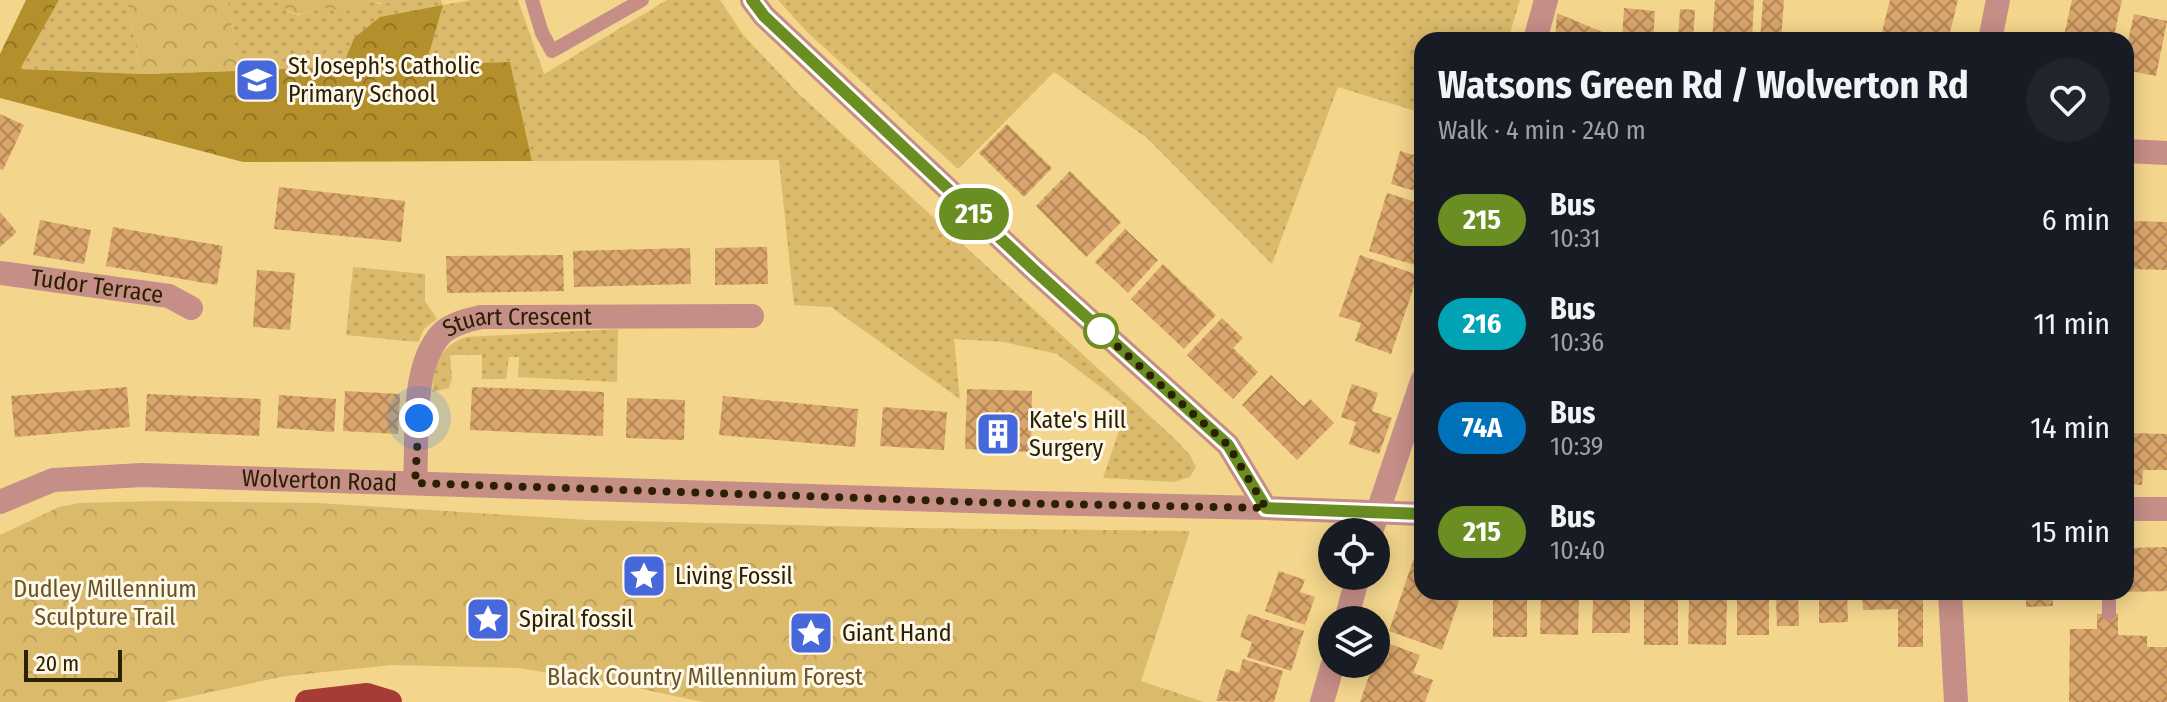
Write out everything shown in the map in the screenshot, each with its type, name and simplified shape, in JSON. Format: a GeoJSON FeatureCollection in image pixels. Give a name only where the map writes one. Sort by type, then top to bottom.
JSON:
{"type":"FeatureCollection","features":[{"type":"Feature","properties":{"kind":"highway"},"geometry":{"type":"LineString","coordinates":[[307,702],[367,695],[390,702]]}},
{"type":"Feature","properties":{"kind":"street"},"geometry":{"type":"LineString","coordinates":[[752,0],[764,16],[1033,269],[1228,445],[1266,508]]}},
{"type":"Feature","properties":{"kind":"street"},"geometry":{"type":"LineString","coordinates":[[1537,32],[1546,0]]}},
{"type":"Feature","properties":{"kind":"street"},"geometry":{"type":"LineString","coordinates":[[1992,32],[1998,0]]}},
{"type":"Feature","properties":{"kind":"street"},"geometry":{"type":"LineString","coordinates":[[2134,151],[2167,153]]}},
{"type":"Feature","properties":{"kind":"street","name":"Tudor Terrace"},"geometry":{"type":"LineString","coordinates":[[0,273],[169,296],[191,308]]}},
{"type":"Feature","properties":{"kind":"street","name":"Stuart Crescent"},"geometry":{"type":"LineString","coordinates":[[415,483],[421,375],[427,356],[443,332],[460,322],[481,317],[752,316]]}},
{"type":"Feature","properties":{"kind":"street"},"geometry":{"type":"LineString","coordinates":[[1376,518],[1414,405]]}},
{"type":"Feature","properties":{"kind":"street","name":"Wolverton Road"},"geometry":{"type":"LineString","coordinates":[[0,502],[53,480],[142,475],[1007,503],[1266,508],[1338,518]]}},
{"type":"Feature","properties":{"kind":"street"},"geometry":{"type":"LineString","coordinates":[[2134,509],[2167,509]]}},
{"type":"Feature","properties":{"kind":"street","name":"Wolverton Road"},"geometry":{"type":"LineString","coordinates":[[1390,520],[1414,516]]}},
{"type":"Feature","properties":{"kind":"street"},"geometry":{"type":"LineString","coordinates":[[1950,600],[1956,702]]}},
{"type":"Feature","properties":{"kind":"street"},"geometry":{"type":"LineString","coordinates":[[1322,702],[1329,678]]}},
{"type":"Feature","properties":{"kind":"lane"},"geometry":{"type":"LineString","coordinates":[[532,0],[542,33],[552,51],[642,0]]}},
{"type":"Feature","properties":{"kind":"lane"},"geometry":{"type":"LineString","coordinates":[[2109,600],[2109,614]]}},
{"type":"Feature","properties":{"kind":"green space","name":"St Joseph's Catholic Primary School"},"geometry":{"type":"Polygon","coordinates":[[[26,0],[59,0],[20,69],[141,74],[342,67],[354,38],[380,17],[443,5],[426,64],[510,62],[532,161],[243,162],[0,98],[0,54],[26,0]]]}},
{"type":"Feature","properties":{"kind":"green space"},"geometry":{"type":"Polygon","coordinates":[[[59,0],[127,0],[141,74],[19,69],[59,0]]]}},
{"type":"Feature","properties":{"kind":"green space"},"geometry":{"type":"Polygon","coordinates":[[[127,0],[227,0],[240,71],[141,74],[127,0]]]}},
{"type":"Feature","properties":{"kind":"green space"},"geometry":{"type":"Polygon","coordinates":[[[227,0],[277,0],[289,12],[298,15],[318,7],[370,1],[380,4],[397,0],[441,0],[443,5],[471,0],[518,0],[544,74],[667,0],[720,0],[744,36],[800,95],[1176,440],[1196,467],[1190,477],[1174,482],[1103,478],[1127,407],[1057,354],[1004,342],[954,339],[960,399],[831,307],[794,305],[779,160],[532,161],[510,62],[426,64],[442,6],[354,38],[342,67],[240,71],[227,0]]]}},
{"type":"Feature","properties":{"kind":"green space"},"geometry":{"type":"Polygon","coordinates":[[[277,0],[397,0],[386,4],[370,1],[352,10],[318,7],[296,14],[277,0]]]}},
{"type":"Feature","properties":{"kind":"green space"},"geometry":{"type":"Polygon","coordinates":[[[778,0],[1520,0],[1510,32],[1414,32],[1414,111],[1338,87],[1272,264],[1147,138],[1054,72],[958,169],[807,32],[778,0]]]}},
{"type":"Feature","properties":{"kind":"green space"},"geometry":{"type":"Polygon","coordinates":[[[353,267],[425,274],[425,301],[437,319],[424,329],[418,342],[346,335],[353,267]]]}},
{"type":"Feature","properties":{"kind":"green space"},"geometry":{"type":"Polygon","coordinates":[[[618,329],[617,382],[518,377],[519,357],[509,357],[506,379],[482,379],[482,355],[450,355],[452,378],[449,388],[432,392],[440,358],[449,346],[466,337],[618,329]]]}},
{"type":"Feature","properties":{"kind":"green space","name":"Dudley Millennium Sculpture Trail"},"geometry":{"type":"Polygon","coordinates":[[[79,503],[318,503],[589,520],[1190,531],[1141,681],[1204,702],[703,702],[619,684],[518,668],[392,665],[286,676],[164,702],[0,702],[0,535],[59,507],[79,503]]]}},
{"type":"Feature","properties":{"kind":"building"},"geometry":{"type":"Polygon","coordinates":[[[1715,0],[1754,0],[1752,32],[1713,32],[1715,0]]]}},
{"type":"Feature","properties":{"kind":"building"},"geometry":{"type":"Polygon","coordinates":[[[1763,0],[1784,0],[1782,32],[1761,32],[1763,0]]]}},
{"type":"Feature","properties":{"kind":"building"},"geometry":{"type":"Polygon","coordinates":[[[1890,0],[1958,0],[1950,32],[1882,32],[1890,0]]]}},
{"type":"Feature","properties":{"kind":"building"},"geometry":{"type":"Polygon","coordinates":[[[2072,0],[2122,0],[2115,32],[2065,32],[2072,0]]]}},
{"type":"Feature","properties":{"kind":"building"},"geometry":{"type":"Polygon","coordinates":[[[1624,8],[1655,11],[1654,32],[1622,32],[1624,8]]]}},
{"type":"Feature","properties":{"kind":"building"},"geometry":{"type":"Polygon","coordinates":[[[1680,9],[1695,10],[1694,32],[1679,32],[1680,9]]]}},
{"type":"Feature","properties":{"kind":"building"},"geometry":{"type":"Polygon","coordinates":[[[1557,13],[1602,32],[1556,32],[1557,13]]]}},
{"type":"Feature","properties":{"kind":"building"},"geometry":{"type":"Polygon","coordinates":[[[2134,14],[2167,21],[2156,76],[2134,72],[2134,32],[2130,32],[2134,14]]]}},
{"type":"Feature","properties":{"kind":"building"},"geometry":{"type":"Polygon","coordinates":[[[0,114],[24,125],[3,170],[0,169],[0,114]]]}},
{"type":"Feature","properties":{"kind":"building"},"geometry":{"type":"Polygon","coordinates":[[[1007,124],[1052,168],[1024,197],[979,153],[1007,124]]]}},
{"type":"Feature","properties":{"kind":"building"},"geometry":{"type":"Polygon","coordinates":[[[1400,151],[1414,155],[1414,191],[1391,184],[1400,151]]]}},
{"type":"Feature","properties":{"kind":"building"},"geometry":{"type":"Polygon","coordinates":[[[1070,171],[1121,222],[1086,257],[1036,206],[1070,171]]]}},
{"type":"Feature","properties":{"kind":"building"},"geometry":{"type":"Polygon","coordinates":[[[279,187],[405,201],[401,242],[274,229],[279,187]]]}},
{"type":"Feature","properties":{"kind":"building"},"geometry":{"type":"Polygon","coordinates":[[[1387,193],[1414,201],[1414,265],[1369,251],[1387,193]]]}},
{"type":"Feature","properties":{"kind":"building"},"geometry":{"type":"Polygon","coordinates":[[[0,212],[17,232],[0,247],[0,212]]]}},
{"type":"Feature","properties":{"kind":"building"},"geometry":{"type":"Polygon","coordinates":[[[40,220],[91,230],[84,264],[33,255],[40,220]]]}},
{"type":"Feature","properties":{"kind":"building"},"geometry":{"type":"Polygon","coordinates":[[[2134,221],[2167,222],[2167,270],[2134,269],[2134,221]]]}},
{"type":"Feature","properties":{"kind":"building"},"geometry":{"type":"Polygon","coordinates":[[[113,227],[223,246],[217,285],[106,266],[113,227]]]}},
{"type":"Feature","properties":{"kind":"building"},"geometry":{"type":"Polygon","coordinates":[[[1125,229],[1158,260],[1128,293],[1095,262],[1125,229]]]}},
{"type":"Feature","properties":{"kind":"building"},"geometry":{"type":"Polygon","coordinates":[[[767,247],[768,284],[715,285],[715,248],[767,247]]]}},
{"type":"Feature","properties":{"kind":"building"},"geometry":{"type":"Polygon","coordinates":[[[690,248],[691,284],[574,287],[573,251],[690,248]]]}},
{"type":"Feature","properties":{"kind":"building"},"geometry":{"type":"Polygon","coordinates":[[[563,255],[564,291],[447,293],[446,256],[563,255]]]}},
{"type":"Feature","properties":{"kind":"building"},"geometry":{"type":"Polygon","coordinates":[[[1360,255],[1414,274],[1414,287],[1391,354],[1355,341],[1361,323],[1339,316],[1360,255]]]}},
{"type":"Feature","properties":{"kind":"building"},"geometry":{"type":"Polygon","coordinates":[[[1163,264],[1216,315],[1184,349],[1131,299],[1163,264]]]}},
{"type":"Feature","properties":{"kind":"building"},"geometry":{"type":"Polygon","coordinates":[[[257,270],[295,273],[290,330],[253,327],[257,270]]]}},
{"type":"Feature","properties":{"kind":"building"},"geometry":{"type":"Polygon","coordinates":[[[1222,318],[1243,338],[1233,348],[1258,372],[1233,399],[1187,355],[1222,318]]]}},
{"type":"Feature","properties":{"kind":"building"},"geometry":{"type":"Polygon","coordinates":[[[1271,375],[1303,406],[1310,399],[1334,423],[1297,460],[1242,405],[1271,375]]]}},
{"type":"Feature","properties":{"kind":"building"},"geometry":{"type":"Polygon","coordinates":[[[1352,384],[1378,393],[1372,411],[1392,418],[1379,454],[1349,444],[1356,422],[1341,417],[1352,384]]]}},
{"type":"Feature","properties":{"kind":"building"},"geometry":{"type":"Polygon","coordinates":[[[127,387],[130,427],[15,437],[11,396],[127,387]]]}},
{"type":"Feature","properties":{"kind":"building"},"geometry":{"type":"Polygon","coordinates":[[[472,387],[604,392],[603,436],[470,430],[472,387]]]}},
{"type":"Feature","properties":{"kind":"building","name":"Kate's Hill Surgery"},"geometry":{"type":"Polygon","coordinates":[[[967,389],[1032,391],[1031,452],[965,449],[967,389]]]}},
{"type":"Feature","properties":{"kind":"building"},"geometry":{"type":"Polygon","coordinates":[[[345,391],[400,394],[398,434],[343,431],[345,391]]]}},
{"type":"Feature","properties":{"kind":"building"},"geometry":{"type":"Polygon","coordinates":[[[147,394],[261,399],[259,436],[145,431],[147,394]]]}},
{"type":"Feature","properties":{"kind":"building"},"geometry":{"type":"Polygon","coordinates":[[[279,395],[336,399],[334,432],[277,428],[279,395]]]}},
{"type":"Feature","properties":{"kind":"building"},"geometry":{"type":"Polygon","coordinates":[[[723,396],[858,409],[855,447],[719,435],[723,396]]]}},
{"type":"Feature","properties":{"kind":"building"},"geometry":{"type":"Polygon","coordinates":[[[627,398],[685,400],[684,440],[626,438],[627,398]]]}},
{"type":"Feature","properties":{"kind":"building"},"geometry":{"type":"Polygon","coordinates":[[[883,407],[947,412],[944,450],[880,446],[883,407]]]}},
{"type":"Feature","properties":{"kind":"building"},"geometry":{"type":"Polygon","coordinates":[[[2134,433],[2167,434],[2167,470],[2143,470],[2142,485],[2134,484],[2134,433]]]}},
{"type":"Feature","properties":{"kind":"building"},"geometry":{"type":"Polygon","coordinates":[[[2167,547],[2167,591],[2134,592],[2134,548],[2167,547]]]}},
{"type":"Feature","properties":{"kind":"building"},"geometry":{"type":"Polygon","coordinates":[[[1414,558],[1414,600],[1459,600],[1442,650],[1390,631],[1414,558]]]}},
{"type":"Feature","properties":{"kind":"building"},"geometry":{"type":"Polygon","coordinates":[[[1279,571],[1305,580],[1300,592],[1315,597],[1305,625],[1265,611],[1279,571]]]}},
{"type":"Feature","properties":{"kind":"building"},"geometry":{"type":"Polygon","coordinates":[[[1493,600],[1527,600],[1527,637],[1493,637],[1493,600]]]}},
{"type":"Feature","properties":{"kind":"building"},"geometry":{"type":"Polygon","coordinates":[[[1541,600],[1579,600],[1578,635],[1540,634],[1541,600]]]}},
{"type":"Feature","properties":{"kind":"building"},"geometry":{"type":"Polygon","coordinates":[[[1593,600],[1630,600],[1630,633],[1592,633],[1593,600]]]}},
{"type":"Feature","properties":{"kind":"building"},"geometry":{"type":"Polygon","coordinates":[[[1644,600],[1678,600],[1678,645],[1644,645],[1644,600]]]}},
{"type":"Feature","properties":{"kind":"building"},"geometry":{"type":"Polygon","coordinates":[[[1689,600],[1727,600],[1726,645],[1688,644],[1689,600]]]}},
{"type":"Feature","properties":{"kind":"building"},"geometry":{"type":"Polygon","coordinates":[[[1737,600],[1769,600],[1769,635],[1737,635],[1737,600]]]}},
{"type":"Feature","properties":{"kind":"building"},"geometry":{"type":"Polygon","coordinates":[[[1776,600],[1798,600],[1799,626],[1777,626],[1776,600]]]}},
{"type":"Feature","properties":{"kind":"building"},"geometry":{"type":"Polygon","coordinates":[[[1819,600],[1847,600],[1848,622],[1819,623],[1819,600]]]}},
{"type":"Feature","properties":{"kind":"building"},"geometry":{"type":"Polygon","coordinates":[[[1862,600],[1923,600],[1923,647],[1898,647],[1898,609],[1863,610],[1862,600]]]}},
{"type":"Feature","properties":{"kind":"building"},"geometry":{"type":"Polygon","coordinates":[[[2026,600],[2053,600],[2053,606],[2026,607],[2026,600]]]}},
{"type":"Feature","properties":{"kind":"building"},"geometry":{"type":"Polygon","coordinates":[[[1248,614],[1304,631],[1291,671],[1247,657],[1252,642],[1240,637],[1248,614]]]}},
{"type":"Feature","properties":{"kind":"building"},"geometry":{"type":"Polygon","coordinates":[[[2097,614],[2118,614],[2118,635],[2147,636],[2147,647],[2167,647],[2167,702],[2069,702],[2070,629],[2097,629],[2097,614]]]}},
{"type":"Feature","properties":{"kind":"building"},"geometry":{"type":"Polygon","coordinates":[[[1390,644],[1420,655],[1413,673],[1433,680],[1425,702],[1360,702],[1368,678],[1390,678],[1390,644]]]}},
{"type":"Feature","properties":{"kind":"building"},"geometry":{"type":"Polygon","coordinates":[[[1243,659],[1283,671],[1274,702],[1216,701],[1226,669],[1239,673],[1243,659]]]}},
{"type":"Feature","properties":{"kind":"bus line","name":"215"},"geometry":{"type":"LineString","coordinates":[[752,0],[764,16],[1033,269],[1228,445],[1266,508],[1414,514]]}},
{"type":"Feature","properties":{"kind":"place","name":"St Joseph's Catholic Primary School"},"geometry":{"type":"Point","coordinates":[257,80]}},
{"type":"Feature","properties":{"kind":"place","name":"Kate's Hill Surgery"},"geometry":{"type":"Point","coordinates":[998,434]}},
{"type":"Feature","properties":{"kind":"place","name":"Living Fossil"},"geometry":{"type":"Point","coordinates":[644,576]}},
{"type":"Feature","properties":{"kind":"place","name":"Spiral fossil"},"geometry":{"type":"Point","coordinates":[488,619]}},
{"type":"Feature","properties":{"kind":"place","name":"Giant Hand"},"geometry":{"type":"Point","coordinates":[811,633]}},
{"type":"Feature","properties":{"kind":"route"},"geometry":{"type":"LineString","coordinates":[[419,418],[415,483],[1007,503],[1266,508],[1228,445],[1098,329],[1101,331]]}},
{"type":"Feature","properties":{"kind":"park label","name":"Black Country Millennium Forest"},"geometry":{"type":"Point","coordinates":[705,677]}}]}
